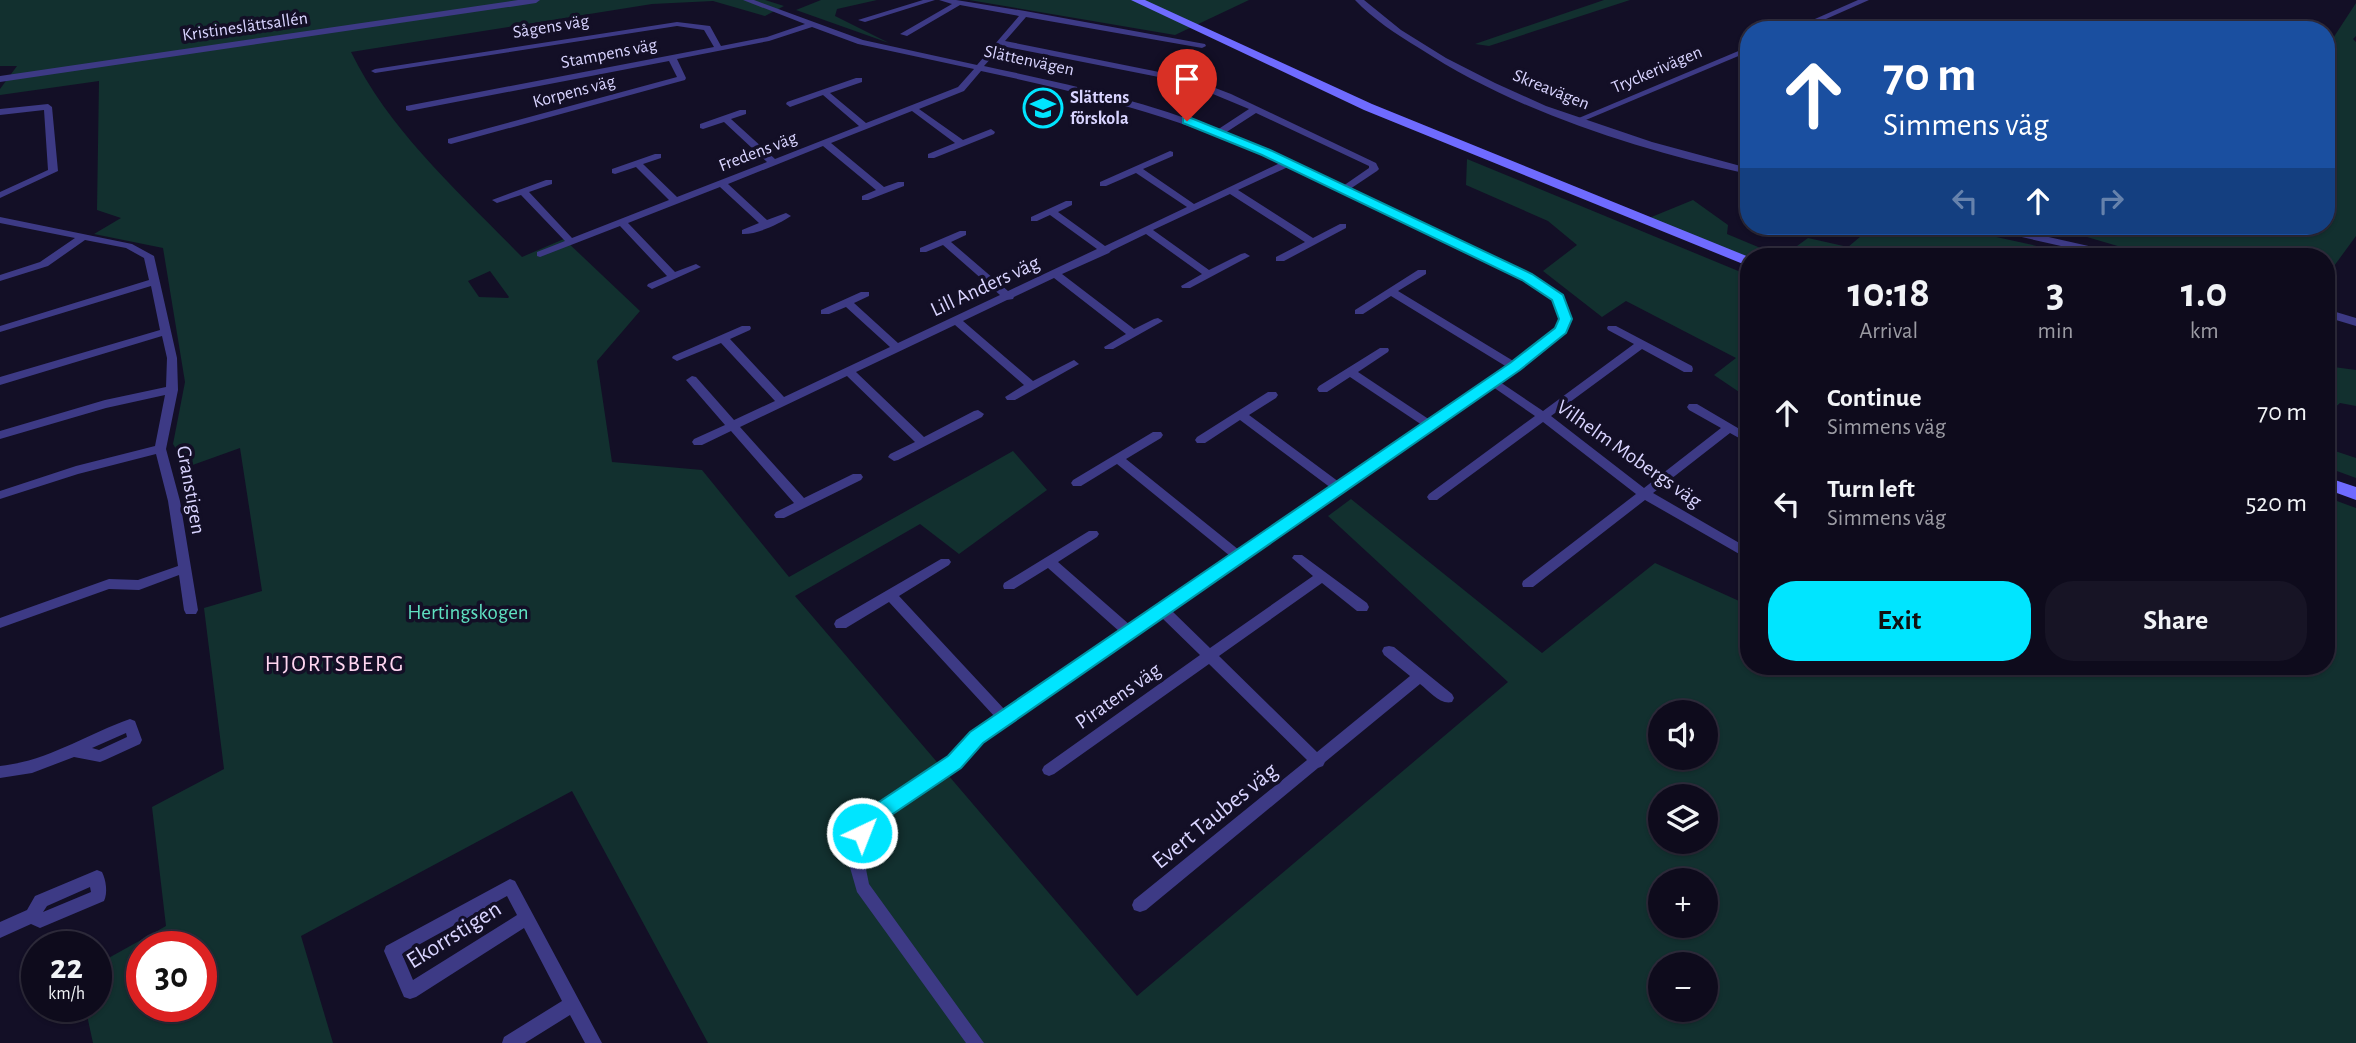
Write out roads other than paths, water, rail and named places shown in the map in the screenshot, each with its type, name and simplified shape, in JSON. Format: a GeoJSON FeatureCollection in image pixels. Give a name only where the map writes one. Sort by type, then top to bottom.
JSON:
{"type":"FeatureCollection","features":[{"type":"Feature","properties":{"kind":"main road"},"geometry":{"type":"LineString","coordinates":[[1136,0],[1368,107],[1740,259]]}},
{"type":"Feature","properties":{"kind":"main road"},"geometry":{"type":"LineString","coordinates":[[2335,486],[2356,494]]}},
{"type":"Feature","properties":{"kind":"street","name":"Kristineslättsallén"},"geometry":{"type":"LineString","coordinates":[[0,79],[536,0]]}},
{"type":"Feature","properties":{"kind":"street","name":"Slättenvägen"},"geometry":{"type":"LineString","coordinates":[[747,0],[861,42],[1111,97],[1219,133],[1527,277],[1558,298],[1566,319],[1561,330],[1515,367]]}},
{"type":"Feature","properties":{"kind":"street"},"geometry":{"type":"LineString","coordinates":[[862,20],[931,0]]}},
{"type":"Feature","properties":{"kind":"street"},"geometry":{"type":"LineString","coordinates":[[943,0],[1202,46]]}},
{"type":"Feature","properties":{"kind":"street","name":"Skreavägen"},"geometry":{"type":"LineString","coordinates":[[1359,0],[1415,41],[1474,75],[1578,120],[1655,146],[1740,169]]}},
{"type":"Feature","properties":{"kind":"street"},"geometry":{"type":"LineString","coordinates":[[1815,21],[1865,0]]}},
{"type":"Feature","properties":{"kind":"street"},"geometry":{"type":"LineString","coordinates":[[904,34],[959,2]]}},
{"type":"Feature","properties":{"kind":"street"},"geometry":{"type":"LineString","coordinates":[[980,68],[1025,13]]}},
{"type":"Feature","properties":{"kind":"street","name":"Sågens väg"},"geometry":{"type":"LineString","coordinates":[[375,71],[677,24],[707,28],[719,49]]}},
{"type":"Feature","properties":{"kind":"street","name":"Stampens väg"},"geometry":{"type":"LineString","coordinates":[[409,108],[719,49],[789,34],[813,24]]}},
{"type":"Feature","properties":{"kind":"street"},"geometry":{"type":"LineString","coordinates":[[1001,43],[1180,78],[1256,109],[1373,165],[1374,169],[1343,190]]}},
{"type":"Feature","properties":{"kind":"street","name":"Tryckerivägen"},"geometry":{"type":"LineString","coordinates":[[1578,120],[1740,52]]}},
{"type":"Feature","properties":{"kind":"street","name":"Korpens väg"},"geometry":{"type":"LineString","coordinates":[[451,141],[682,78],[672,58]]}},
{"type":"Feature","properties":{"kind":"street","name":"Fredens väg"},"geometry":{"type":"LineString","coordinates":[[540,254],[569,240],[915,109],[961,89],[980,68]]}},
{"type":"Feature","properties":{"kind":"street"},"geometry":{"type":"LineString","coordinates":[[790,104],[859,80]]}},
{"type":"Feature","properties":{"kind":"street"},"geometry":{"type":"LineString","coordinates":[[824,92],[866,127]]}},
{"type":"Feature","properties":{"kind":"street"},"geometry":{"type":"LineString","coordinates":[[0,112],[48,107],[53,171],[0,195]]}},
{"type":"Feature","properties":{"kind":"street"},"geometry":{"type":"LineString","coordinates":[[915,109],[961,144]]}},
{"type":"Feature","properties":{"kind":"street"},"geometry":{"type":"LineString","coordinates":[[1219,133],[1256,109]]}},
{"type":"Feature","properties":{"kind":"street"},"geometry":{"type":"LineString","coordinates":[[703,126],[743,112]]}},
{"type":"Feature","properties":{"kind":"street"},"geometry":{"type":"LineString","coordinates":[[725,118],[773,162]]}},
{"type":"Feature","properties":{"kind":"street"},"geometry":{"type":"LineString","coordinates":[[931,156],[991,132]]}},
{"type":"Feature","properties":{"kind":"street"},"geometry":{"type":"LineString","coordinates":[[825,143],[883,191]]}},
{"type":"Feature","properties":{"kind":"street"},"geometry":{"type":"LineString","coordinates":[[1103,184],[1170,154]]}},
{"type":"Feature","properties":{"kind":"street"},"geometry":{"type":"LineString","coordinates":[[615,171],[658,156]]}},
{"type":"Feature","properties":{"kind":"street"},"geometry":{"type":"LineString","coordinates":[[637,163],[674,200]]}},
{"type":"Feature","properties":{"kind":"street","name":"Lill Anders väg"},"geometry":{"type":"LineString","coordinates":[[698,442],[1288,163]]}},
{"type":"Feature","properties":{"kind":"street"},"geometry":{"type":"LineString","coordinates":[[1137,169],[1194,208]]}},
{"type":"Feature","properties":{"kind":"street"},"geometry":{"type":"LineString","coordinates":[[497,200],[549,182]]}},
{"type":"Feature","properties":{"kind":"street"},"geometry":{"type":"LineString","coordinates":[[721,182],[766,224]]}},
{"type":"Feature","properties":{"kind":"street"},"geometry":{"type":"LineString","coordinates":[[865,198],[901,184]]}},
{"type":"Feature","properties":{"kind":"street"},"geometry":{"type":"LineString","coordinates":[[523,191],[569,240]]}},
{"type":"Feature","properties":{"kind":"street"},"geometry":{"type":"LineString","coordinates":[[1232,191],[1312,242]]}},
{"type":"Feature","properties":{"kind":"street"},"geometry":{"type":"LineString","coordinates":[[1034,219],[1069,203]]}},
{"type":"Feature","properties":{"kind":"street"},"geometry":{"type":"LineString","coordinates":[[1051,211],[1105,251]]}},
{"type":"Feature","properties":{"kind":"street"},"geometry":{"type":"LineString","coordinates":[[745,232],[786,216]]}},
{"type":"Feature","properties":{"kind":"street"},"geometry":{"type":"LineString","coordinates":[[621,220],[674,277]]}},
{"type":"Feature","properties":{"kind":"street"},"geometry":{"type":"LineString","coordinates":[[3,223],[81,238]]}},
{"type":"Feature","properties":{"kind":"street"},"geometry":{"type":"LineString","coordinates":[[1280,259],[1343,226]]}},
{"type":"Feature","properties":{"kind":"street"},"geometry":{"type":"LineString","coordinates":[[1147,231],[1208,274]]}},
{"type":"Feature","properties":{"kind":"street"},"geometry":{"type":"LineString","coordinates":[[923,250],[962,233]]}},
{"type":"Feature","properties":{"kind":"street"},"geometry":{"type":"LineString","coordinates":[[2026,235],[2084,248]]}},
{"type":"Feature","properties":{"kind":"street"},"geometry":{"type":"LineString","coordinates":[[0,278],[44,264],[81,238]]}},
{"type":"Feature","properties":{"kind":"street","name":"Granstigen"},"geometry":{"type":"LineString","coordinates":[[81,238],[129,246],[146,254],[156,281],[173,371],[172,390],[160,449],[174,501],[191,610]]}},
{"type":"Feature","properties":{"kind":"street"},"geometry":{"type":"LineString","coordinates":[[944,241],[1009,296]]}},
{"type":"Feature","properties":{"kind":"street"},"geometry":{"type":"LineString","coordinates":[[1186,286],[1245,256]]}},
{"type":"Feature","properties":{"kind":"street"},"geometry":{"type":"LineString","coordinates":[[652,286],[696,267]]}},
{"type":"Feature","properties":{"kind":"street"},"geometry":{"type":"LineString","coordinates":[[1359,312],[1422,272]]}},
{"type":"Feature","properties":{"kind":"street"},"geometry":{"type":"LineString","coordinates":[[1056,274],[1133,334]]}},
{"type":"Feature","properties":{"kind":"street"},"geometry":{"type":"LineString","coordinates":[[0,329],[156,281]]}},
{"type":"Feature","properties":{"kind":"street"},"geometry":{"type":"LineString","coordinates":[[976,1043],[862,887],[857,864],[858,843],[877,814],[954,762],[967,747],[1004,718],[1515,367],[1392,292]]}},
{"type":"Feature","properties":{"kind":"street"},"geometry":{"type":"LineString","coordinates":[[825,312],[865,294]]}},
{"type":"Feature","properties":{"kind":"street"},"geometry":{"type":"LineString","coordinates":[[847,302],[898,349]]}},
{"type":"Feature","properties":{"kind":"street"},"geometry":{"type":"LineString","coordinates":[[2335,316],[2356,322]]}},
{"type":"Feature","properties":{"kind":"street"},"geometry":{"type":"LineString","coordinates":[[957,321],[1032,386]]}},
{"type":"Feature","properties":{"kind":"street"},"geometry":{"type":"LineString","coordinates":[[1109,347],[1158,321]]}},
{"type":"Feature","properties":{"kind":"street"},"geometry":{"type":"LineString","coordinates":[[677,358],[746,328]]}},
{"type":"Feature","properties":{"kind":"street"},"geometry":{"type":"LineString","coordinates":[[1612,328],[1688,369]]}},
{"type":"Feature","properties":{"kind":"street"},"geometry":{"type":"LineString","coordinates":[[0,381],[167,331]]}},
{"type":"Feature","properties":{"kind":"street"},"geometry":{"type":"LineString","coordinates":[[724,338],[783,403]]}},
{"type":"Feature","properties":{"kind":"street"},"geometry":{"type":"LineString","coordinates":[[1433,497],[1641,344]]}},
{"type":"Feature","properties":{"kind":"street"},"geometry":{"type":"LineString","coordinates":[[1323,389],[1384,350]]}},
{"type":"Feature","properties":{"kind":"street"},"geometry":{"type":"LineString","coordinates":[[1010,397],[1074,364]]}},
{"type":"Feature","properties":{"kind":"street"},"geometry":{"type":"LineString","coordinates":[[850,372],[923,443]]}},
{"type":"Feature","properties":{"kind":"street"},"geometry":{"type":"LineString","coordinates":[[1350,372],[1429,424]]}},
{"type":"Feature","properties":{"kind":"street"},"geometry":{"type":"LineString","coordinates":[[692,380],[802,504]]}},
{"type":"Feature","properties":{"kind":"street","name":"Vilhelm Mobergs väg"},"geometry":{"type":"LineString","coordinates":[[1491,381],[1541,415],[1643,493],[1740,549]]}},
{"type":"Feature","properties":{"kind":"street"},"geometry":{"type":"LineString","coordinates":[[0,435],[105,404],[172,390]]}},
{"type":"Feature","properties":{"kind":"street"},"geometry":{"type":"LineString","coordinates":[[1200,440],[1272,395]]}},
{"type":"Feature","properties":{"kind":"street"},"geometry":{"type":"LineString","coordinates":[[1693,407],[1740,434]]}},
{"type":"Feature","properties":{"kind":"street"},"geometry":{"type":"LineString","coordinates":[[894,457],[978,414]]}},
{"type":"Feature","properties":{"kind":"street"},"geometry":{"type":"LineString","coordinates":[[1241,415],[1338,487]]}},
{"type":"Feature","properties":{"kind":"street"},"geometry":{"type":"LineString","coordinates":[[1528,584],[1729,428]]}},
{"type":"Feature","properties":{"kind":"street"},"geometry":{"type":"LineString","coordinates":[[1077,483],[1157,435]]}},
{"type":"Feature","properties":{"kind":"street"},"geometry":{"type":"LineString","coordinates":[[0,495],[65,474],[160,449]]}},
{"type":"Feature","properties":{"kind":"street"},"geometry":{"type":"LineString","coordinates":[[1118,459],[1238,556]]}},
{"type":"Feature","properties":{"kind":"street"},"geometry":{"type":"LineString","coordinates":[[780,515],[857,477]]}},
{"type":"Feature","properties":{"kind":"street"},"geometry":{"type":"LineString","coordinates":[[1009,586],[1093,534]]}},
{"type":"Feature","properties":{"kind":"street"},"geometry":{"type":"LineString","coordinates":[[1298,558],[1362,607]]}},
{"type":"Feature","properties":{"kind":"street"},"geometry":{"type":"LineString","coordinates":[[841,624],[945,562]]}},
{"type":"Feature","properties":{"kind":"street"},"geometry":{"type":"LineString","coordinates":[[1050,562],[1129,632]]}},
{"type":"Feature","properties":{"kind":"street"},"geometry":{"type":"LineString","coordinates":[[0,623],[109,584],[139,585],[185,568]]}},
{"type":"Feature","properties":{"kind":"street","name":"Piratens väg"},"geometry":{"type":"LineString","coordinates":[[1049,770],[1322,576]]}},
{"type":"Feature","properties":{"kind":"street"},"geometry":{"type":"LineString","coordinates":[[890,595],[1004,718]]}},
{"type":"Feature","properties":{"kind":"street"},"geometry":{"type":"LineString","coordinates":[[1162,609],[1318,762]]}},
{"type":"Feature","properties":{"kind":"street"},"geometry":{"type":"LineString","coordinates":[[1389,651],[1447,698]]}},
{"type":"Feature","properties":{"kind":"street","name":"Evert Taubes väg"},"geometry":{"type":"LineString","coordinates":[[1140,905],[1420,676]]}},
{"type":"Feature","properties":{"kind":"street"},"geometry":{"type":"LineString","coordinates":[[0,772],[20,771],[70,750]]}},
{"type":"Feature","properties":{"kind":"street","name":"Ekorrstigen"},"geometry":{"type":"LineString","coordinates":[[527,917],[410,991],[392,951],[510,886],[527,917],[572,1004],[594,1043]]}},
{"type":"Feature","properties":{"kind":"street"},"geometry":{"type":"LineString","coordinates":[[0,930],[33,915]]}},
{"type":"Feature","properties":{"kind":"street"},"geometry":{"type":"LineString","coordinates":[[510,1043],[572,1004]]}},
{"type":"Feature","properties":{"kind":"place","name":"Slättens förskola"},"geometry":{"type":"Point","coordinates":[1043,108]}},
{"type":"Feature","properties":{"kind":"district","name":"HJORTSBERG"},"geometry":{"type":"Point","coordinates":[335,664]}},
{"type":"Feature","properties":{"kind":"park label","name":"Hertingskogen"},"geometry":{"type":"Point","coordinates":[468,612]}}]}
